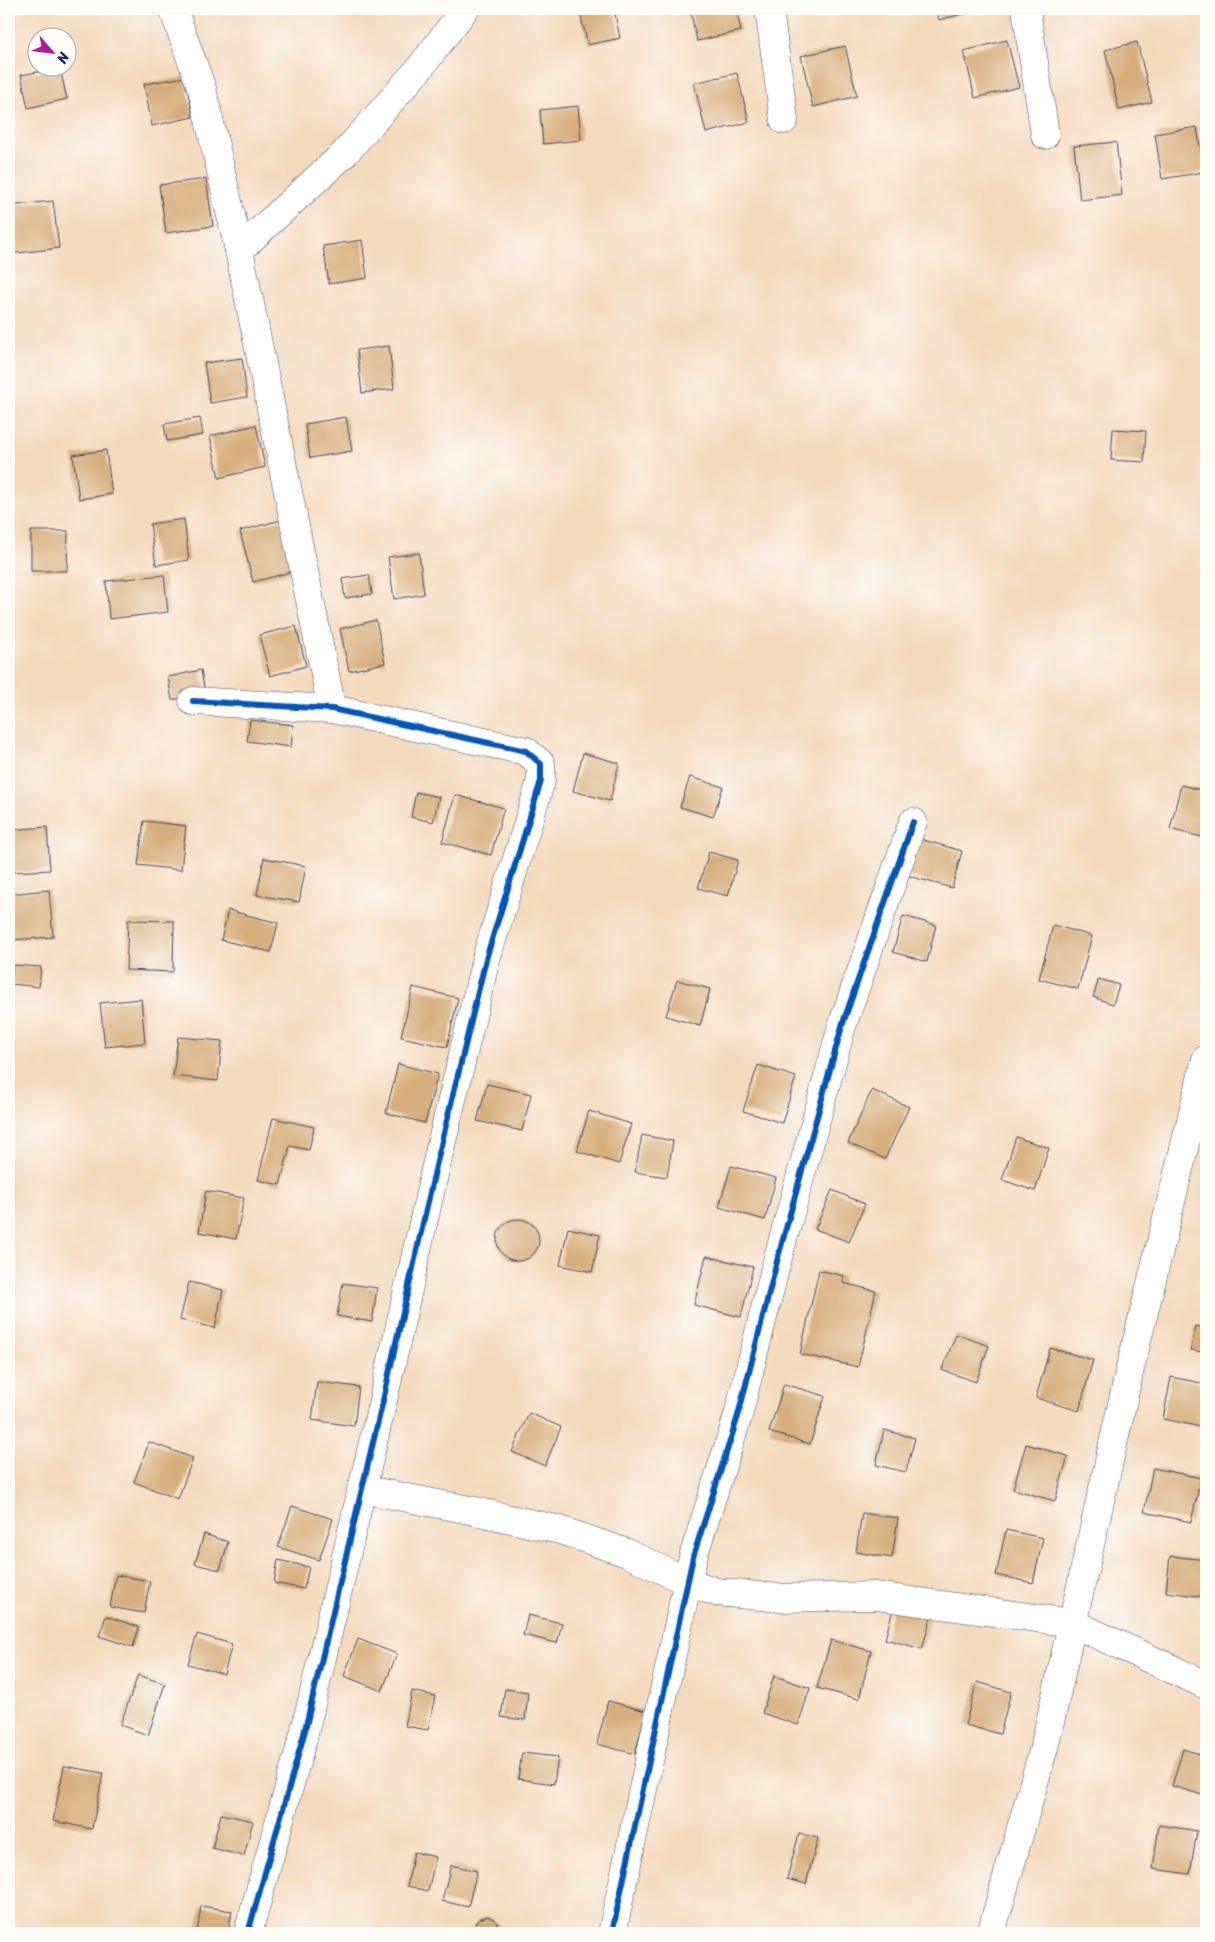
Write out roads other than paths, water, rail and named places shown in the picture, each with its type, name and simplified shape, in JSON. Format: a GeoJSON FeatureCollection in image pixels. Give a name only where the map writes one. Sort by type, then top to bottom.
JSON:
{"type":"FeatureCollection","features":[{"type":"Feature","properties":{"kind":"street"},"geometry":{"type":"LineString","coordinates":[[173,9],[202,89],[239,250],[332,709]]}},
{"type":"Feature","properties":{"kind":"street"},"geometry":{"type":"LineString","coordinates":[[239,250],[345,153],[419,69],[465,9]]}},
{"type":"Feature","properties":{"kind":"street"},"geometry":{"type":"LineString","coordinates":[[769,9],[784,120]]}},
{"type":"Feature","properties":{"kind":"street"},"geometry":{"type":"LineString","coordinates":[[1026,9],[1044,135]]}},
{"type":"Feature","properties":{"kind":"street"},"geometry":{"type":"LineString","coordinates":[[193,701],[332,709],[526,751],[541,764],[541,781],[486,958],[304,1734],[248,1933]]}},
{"type":"Feature","properties":{"kind":"street"},"geometry":{"type":"LineString","coordinates":[[612,1933],[693,1557],[738,1416],[777,1261],[842,1026],[913,822]]}},
{"type":"Feature","properties":{"kind":"street"},"geometry":{"type":"LineString","coordinates":[[991,1933],[1045,1744],[1130,1369],[1206,1058]]}},
{"type":"Feature","properties":{"kind":"street"},"geometry":{"type":"LineString","coordinates":[[361,1489],[560,1530],[628,1554],[688,1582],[716,1592],[781,1598],[876,1596],[1072,1623],[1206,1685]]}}]}
